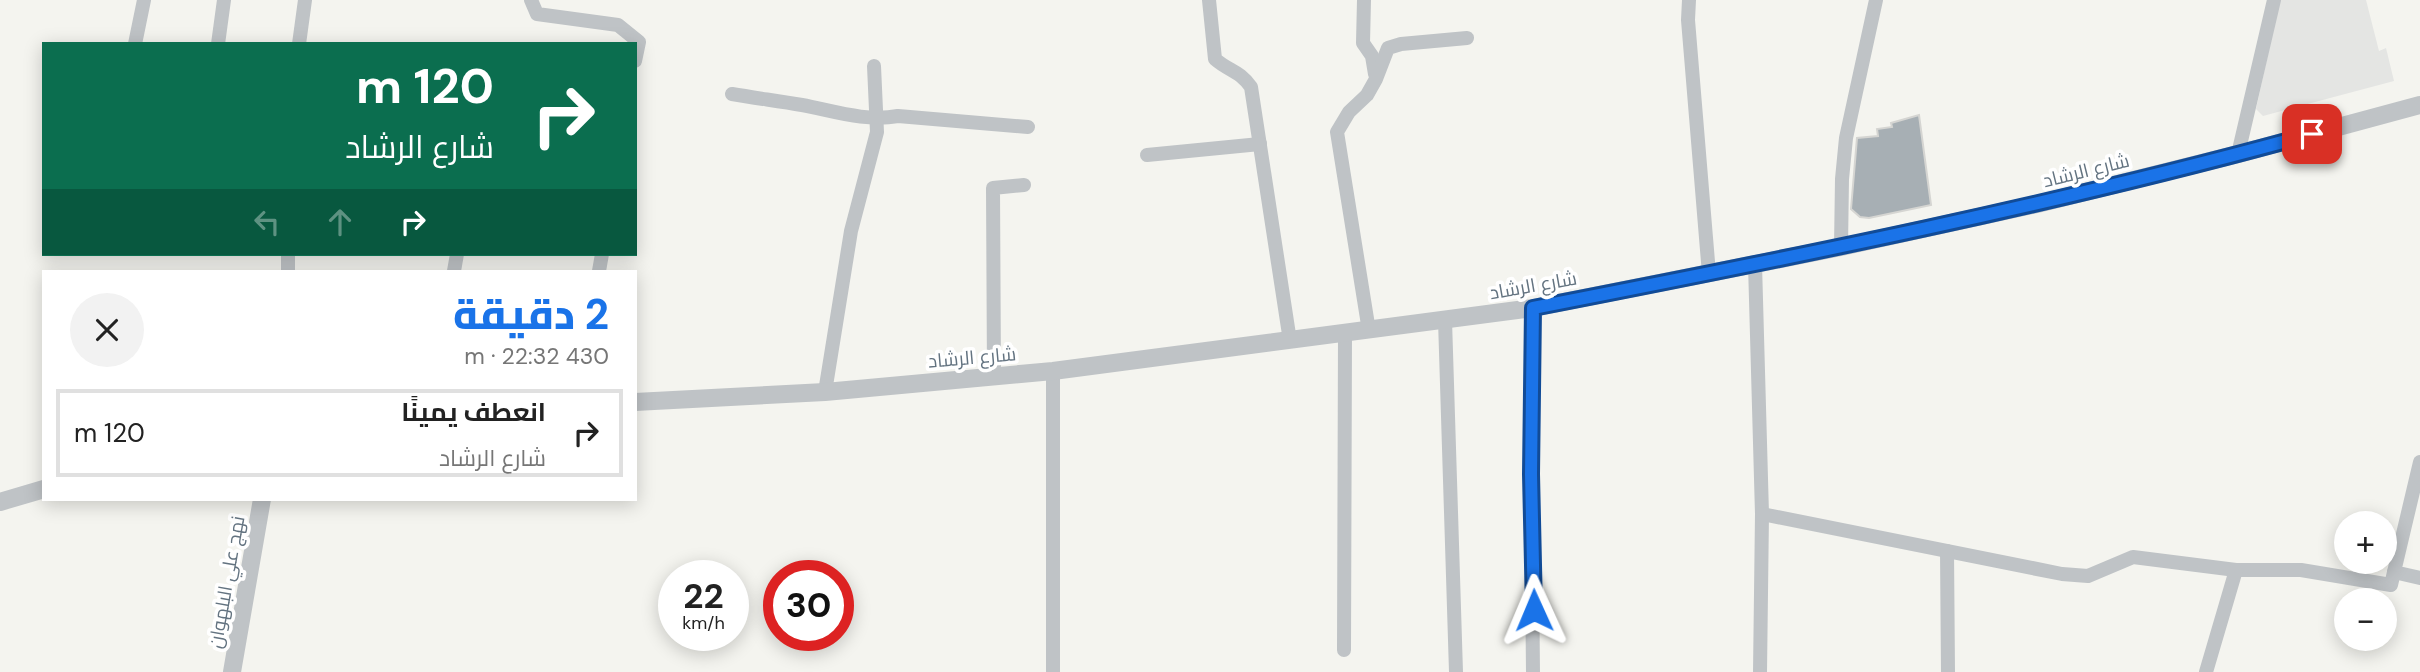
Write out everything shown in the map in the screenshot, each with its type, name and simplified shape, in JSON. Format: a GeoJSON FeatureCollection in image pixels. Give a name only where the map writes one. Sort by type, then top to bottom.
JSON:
{"type":"FeatureCollection","features":[{"type":"Feature","properties":{"kind":"street"},"geometry":{"type":"LineString","coordinates":[[135,42],[144,0]]}},
{"type":"Feature","properties":{"kind":"street"},"geometry":{"type":"LineString","coordinates":[[218,42],[225,0]]}},
{"type":"Feature","properties":{"kind":"street"},"geometry":{"type":"LineString","coordinates":[[299,42],[305,0]]}},
{"type":"Feature","properties":{"kind":"street"},"geometry":{"type":"LineString","coordinates":[[531,0],[537,14],[618,26],[639,41],[637,51]]}},
{"type":"Feature","properties":{"kind":"street"},"geometry":{"type":"LineString","coordinates":[[1209,0],[1215,59],[1225,68],[1242,74],[1251,87],[1290,341]]}},
{"type":"Feature","properties":{"kind":"street"},"geometry":{"type":"LineString","coordinates":[[1364,0],[1363,43],[1372,56],[1376,79]]}},
{"type":"Feature","properties":{"kind":"street"},"geometry":{"type":"LineString","coordinates":[[1689,0],[1688,20],[1709,274]]}},
{"type":"Feature","properties":{"kind":"street"},"geometry":{"type":"LineString","coordinates":[[1841,247],[1842,179],[1846,138],[1876,0]]}},
{"type":"Feature","properties":{"kind":"street"},"geometry":{"type":"LineString","coordinates":[[2238,154],[2274,0]]}},
{"type":"Feature","properties":{"kind":"street"},"geometry":{"type":"LineString","coordinates":[[1369,331],[1337,132],[1349,113],[1367,95],[1388,48],[1401,44],[1467,38]]}},
{"type":"Feature","properties":{"kind":"street"},"geometry":{"type":"LineString","coordinates":[[825,392],[851,231],[877,132],[874,66]]}},
{"type":"Feature","properties":{"kind":"street"},"geometry":{"type":"LineString","coordinates":[[732,94],[878,120],[898,116],[1028,127]]}},
{"type":"Feature","properties":{"kind":"street","name":"شارع الرشاد"},"geometry":{"type":"LineString","coordinates":[[637,401],[825,392],[1054,371],[1533,308],[1841,247],[2036,204],[2420,105]]}},
{"type":"Feature","properties":{"kind":"street"},"geometry":{"type":"LineString","coordinates":[[1147,155],[1260,144]]}},
{"type":"Feature","properties":{"kind":"street"},"geometry":{"type":"LineString","coordinates":[[994,376],[993,188],[1024,185]]}},
{"type":"Feature","properties":{"kind":"street"},"geometry":{"type":"LineString","coordinates":[[1755,264],[1762,514],[1760,672]]}},
{"type":"Feature","properties":{"kind":"street"},"geometry":{"type":"LineString","coordinates":[[1533,308],[1533,672]]}},
{"type":"Feature","properties":{"kind":"street"},"geometry":{"type":"LineString","coordinates":[[1445,320],[1456,672]]}},
{"type":"Feature","properties":{"kind":"street"},"geometry":{"type":"LineString","coordinates":[[1345,334],[1345,650]]}},
{"type":"Feature","properties":{"kind":"street"},"geometry":{"type":"LineString","coordinates":[[1053,672],[1054,371]]}},
{"type":"Feature","properties":{"kind":"street"},"geometry":{"type":"LineString","coordinates":[[2397,559],[2420,461]]}},
{"type":"Feature","properties":{"kind":"street"},"geometry":{"type":"LineString","coordinates":[[0,502],[42,490]]}},
{"type":"Feature","properties":{"kind":"street","name":"نهج علي البلهوان"},"geometry":{"type":"LineString","coordinates":[[232,672],[262,501]]}},
{"type":"Feature","properties":{"kind":"street"},"geometry":{"type":"LineString","coordinates":[[1762,514],[2062,574],[2088,576],[2133,557],[2236,570],[2301,570],[2391,586],[2394,574]]}},
{"type":"Feature","properties":{"kind":"street"},"geometry":{"type":"LineString","coordinates":[[1947,551],[1948,672]]}},
{"type":"Feature","properties":{"kind":"street"},"geometry":{"type":"LineString","coordinates":[[2206,672],[2236,570]]}},
{"type":"Feature","properties":{"kind":"street"},"geometry":{"type":"LineString","coordinates":[[2397,573],[2420,578]]}},
{"type":"Feature","properties":{"kind":"shaded area"},"geometry":{"type":"Polygon","coordinates":[[[2280,0],[2366,0],[2379,51],[2386,48],[2394,81],[2263,116],[2256,109],[2280,0]]]}},
{"type":"Feature","properties":{"kind":"building"},"geometry":{"type":"Polygon","coordinates":[[[1919,115],[1931,205],[1869,218],[1860,217],[1851,209],[1857,138],[1878,136],[1877,129],[1892,127],[1891,123],[1919,115]]]}},
{"type":"Feature","properties":{"kind":"route"},"geometry":{"type":"LineString","coordinates":[[1534,610],[1531,474],[1533,308],[1841,247],[2036,204],[2312,134]]}}]}
